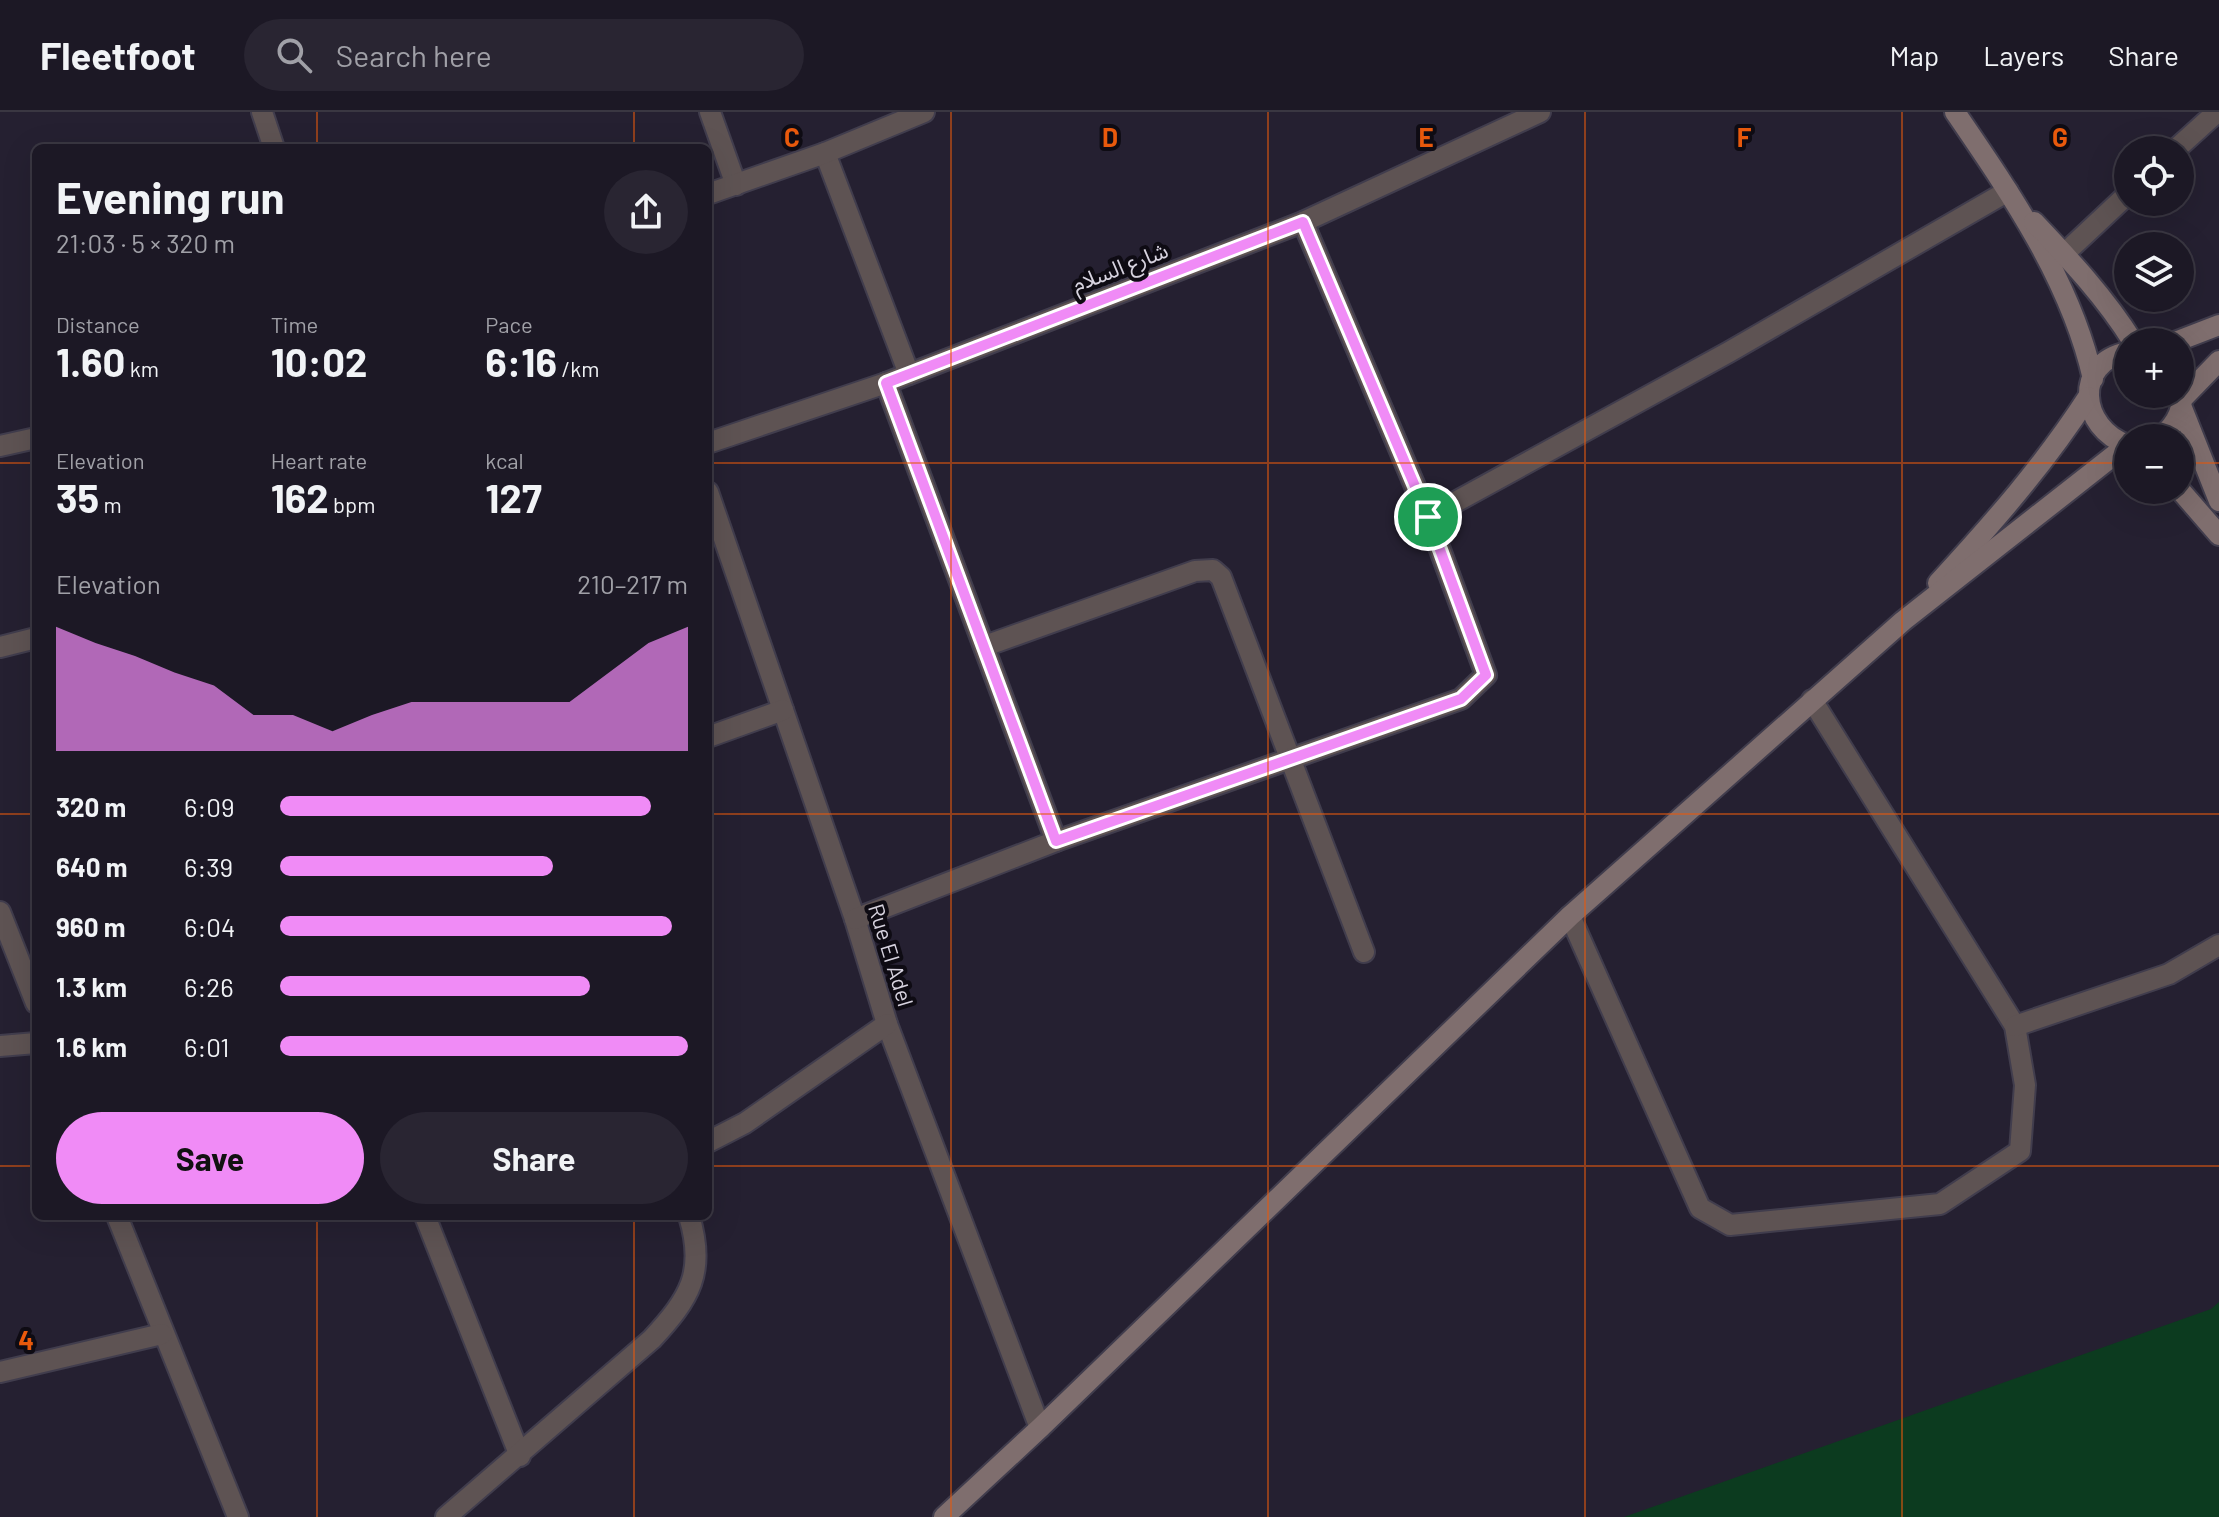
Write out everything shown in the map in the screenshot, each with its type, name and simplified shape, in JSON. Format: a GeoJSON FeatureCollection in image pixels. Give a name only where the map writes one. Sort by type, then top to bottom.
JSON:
{"type":"FeatureCollection","features":[{"type":"Feature","properties":{"kind":"main road"},"geometry":{"type":"LineString","coordinates":[[1955,112],[2012,196],[2065,296],[2085,346],[2091,414],[2099,428],[2114,437]]}},
{"type":"Feature","properties":{"kind":"main road"},"geometry":{"type":"LineString","coordinates":[[2012,196],[2114,311],[2124,328]]}},
{"type":"Feature","properties":{"kind":"main road"},"geometry":{"type":"LineString","coordinates":[[2194,335],[2219,325]]}},
{"type":"Feature","properties":{"kind":"main road"},"geometry":{"type":"LineString","coordinates":[[1903,621],[2019,495],[2050,456],[2103,363],[2114,358]]}},
{"type":"Feature","properties":{"kind":"main road"},"geometry":{"type":"LineString","coordinates":[[2194,385],[2219,361]]}},
{"type":"Feature","properties":{"kind":"main road"},"geometry":{"type":"LineString","coordinates":[[2186,408],[2219,501]]}},
{"type":"Feature","properties":{"kind":"main road"},"geometry":{"type":"LineString","coordinates":[[944,1517],[1570,916],[1903,621],[2114,456]]}},
{"type":"Feature","properties":{"kind":"main road"},"geometry":{"type":"LineString","coordinates":[[2192,504],[2219,535]]}},
{"type":"Feature","properties":{"kind":"street"},"geometry":{"type":"LineString","coordinates":[[262,112],[273,144]]}},
{"type":"Feature","properties":{"kind":"street"},"geometry":{"type":"LineString","coordinates":[[710,112],[736,185]]}},
{"type":"Feature","properties":{"kind":"street"},"geometry":{"type":"LineString","coordinates":[[712,193],[825,153],[924,112]]}},
{"type":"Feature","properties":{"kind":"street","name":"شارع السلام"},"geometry":{"type":"LineString","coordinates":[[712,442],[886,383],[1303,222],[1535,113]]}},
{"type":"Feature","properties":{"kind":"street"},"geometry":{"type":"LineString","coordinates":[[2189,136],[2211,114]]}},
{"type":"Feature","properties":{"kind":"street"},"geometry":{"type":"LineString","coordinates":[[825,153],[909,374]]}},
{"type":"Feature","properties":{"kind":"street"},"geometry":{"type":"LineString","coordinates":[[1428,517],[2012,196]]}},
{"type":"Feature","properties":{"kind":"street"},"geometry":{"type":"LineString","coordinates":[[2064,254],[2114,207]]}},
{"type":"Feature","properties":{"kind":"street"},"geometry":{"type":"LineString","coordinates":[[855,919],[1056,841],[1461,699],[1481,683],[1486,675],[1484,664],[1428,517],[1303,222]]}},
{"type":"Feature","properties":{"kind":"street"},"geometry":{"type":"LineString","coordinates":[[886,383],[1056,841]]}},
{"type":"Feature","properties":{"kind":"street"},"geometry":{"type":"LineString","coordinates":[[0,446],[32,439]]}},
{"type":"Feature","properties":{"kind":"street","name":"Rue El Adel"},"geometry":{"type":"LineString","coordinates":[[712,504],[855,919],[887,1024],[1040,1428]]}},
{"type":"Feature","properties":{"kind":"street"},"geometry":{"type":"LineString","coordinates":[[985,646],[1195,571],[1213,570],[1221,577],[1364,952]]}},
{"type":"Feature","properties":{"kind":"street"},"geometry":{"type":"LineString","coordinates":[[0,647],[32,639]]}},
{"type":"Feature","properties":{"kind":"street"},"geometry":{"type":"LineString","coordinates":[[1570,916],[1700,1208],[1730,1225],[1940,1204],[2020,1151],[2025,1085],[2015,1026],[1812,700]]}},
{"type":"Feature","properties":{"kind":"street"},"geometry":{"type":"LineString","coordinates":[[712,736],[783,710]]}},
{"type":"Feature","properties":{"kind":"street"},"geometry":{"type":"LineString","coordinates":[[0,912],[32,993]]}},
{"type":"Feature","properties":{"kind":"street"},"geometry":{"type":"LineString","coordinates":[[2015,1026],[2169,974],[2219,945]]}},
{"type":"Feature","properties":{"kind":"street"},"geometry":{"type":"LineString","coordinates":[[712,1140],[745,1123],[887,1024]]}},
{"type":"Feature","properties":{"kind":"street"},"geometry":{"type":"LineString","coordinates":[[0,1046],[32,1043]]}},
{"type":"Feature","properties":{"kind":"street"},"geometry":{"type":"LineString","coordinates":[[119,1220],[238,1517]]}},
{"type":"Feature","properties":{"kind":"street"},"geometry":{"type":"LineString","coordinates":[[427,1220],[520,1456]]}},
{"type":"Feature","properties":{"kind":"street"},"geometry":{"type":"LineString","coordinates":[[446,1517],[520,1456],[652,1339],[672,1317],[685,1297],[696,1268],[698,1246],[690,1220]]}},
{"type":"Feature","properties":{"kind":"street"},"geometry":{"type":"LineString","coordinates":[[0,1372],[162,1334]]}},
{"type":"Feature","properties":{"kind":"green space"},"geometry":{"type":"Polygon","coordinates":[[[2219,1302],[2219,1517],[1624,1517],[2211,1309],[2219,1302]]]}},
{"type":"Feature","properties":{"kind":"route"},"geometry":{"type":"LineString","coordinates":[[1303,222],[1428,517],[1484,664],[1486,675],[1472,692],[1461,699],[1056,841],[886,383],[1303,222]]}}]}
